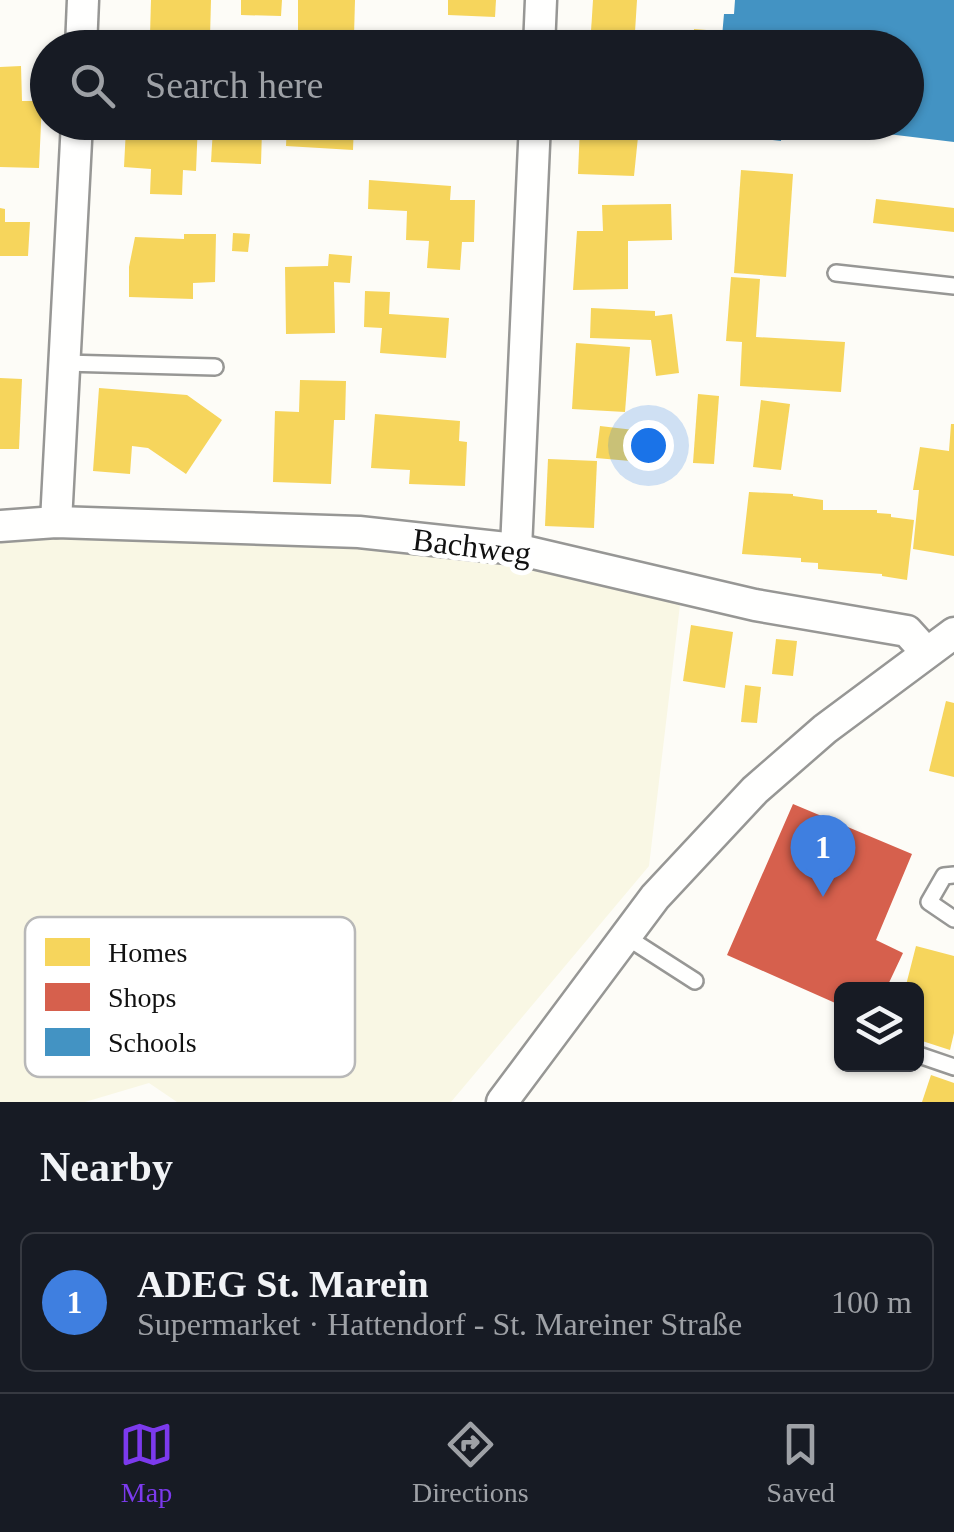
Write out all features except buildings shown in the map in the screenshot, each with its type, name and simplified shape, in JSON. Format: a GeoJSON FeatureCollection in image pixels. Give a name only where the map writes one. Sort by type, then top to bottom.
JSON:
{"type":"FeatureCollection","features":[{"type":"Feature","properties":{"kind":"street"},"geometry":{"type":"LineString","coordinates":[[82,30],[83,0]]}},
{"type":"Feature","properties":{"kind":"street"},"geometry":{"type":"LineString","coordinates":[[540,30],[541,0]]}},
{"type":"Feature","properties":{"kind":"street"},"geometry":{"type":"LineString","coordinates":[[56,522],[76,140]]}},
{"type":"Feature","properties":{"kind":"street"},"geometry":{"type":"LineString","coordinates":[[516,549],[534,140]]}},
{"type":"Feature","properties":{"kind":"street","name":"Bachweg"},"geometry":{"type":"LineString","coordinates":[[0,526],[56,522],[359,532],[516,549],[755,605],[907,631],[926,652]]}},
{"type":"Feature","properties":{"kind":"street"},"geometry":{"type":"LineString","coordinates":[[502,1102],[654,897],[755,790],[825,729],[954,633]]}},
{"type":"Feature","properties":{"kind":"lane"},"geometry":{"type":"LineString","coordinates":[[836,274],[954,286]]}},
{"type":"Feature","properties":{"kind":"lane"},"geometry":{"type":"LineString","coordinates":[[64,363],[216,368]]}},
{"type":"Feature","properties":{"kind":"lane"},"geometry":{"type":"LineString","coordinates":[[954,875],[944,876],[929,902],[954,919]]}},
{"type":"Feature","properties":{"kind":"lane"},"geometry":{"type":"LineString","coordinates":[[625,936],[695,981]]}},
{"type":"Feature","properties":{"kind":"lane"},"geometry":{"type":"LineString","coordinates":[[924,1057],[954,1067]]}},
{"type":"Feature","properties":{"kind":"shaded area"},"geometry":{"type":"Polygon","coordinates":[[[0,520],[502,533],[684,571],[649,866],[451,1102],[177,1102],[149,1083],[85,1102],[0,1102],[0,520]]]}},
{"type":"Feature","properties":{"kind":"place","name":"ADEG St. Marein"},"geometry":{"type":"Point","coordinates":[823,897]}}]}
